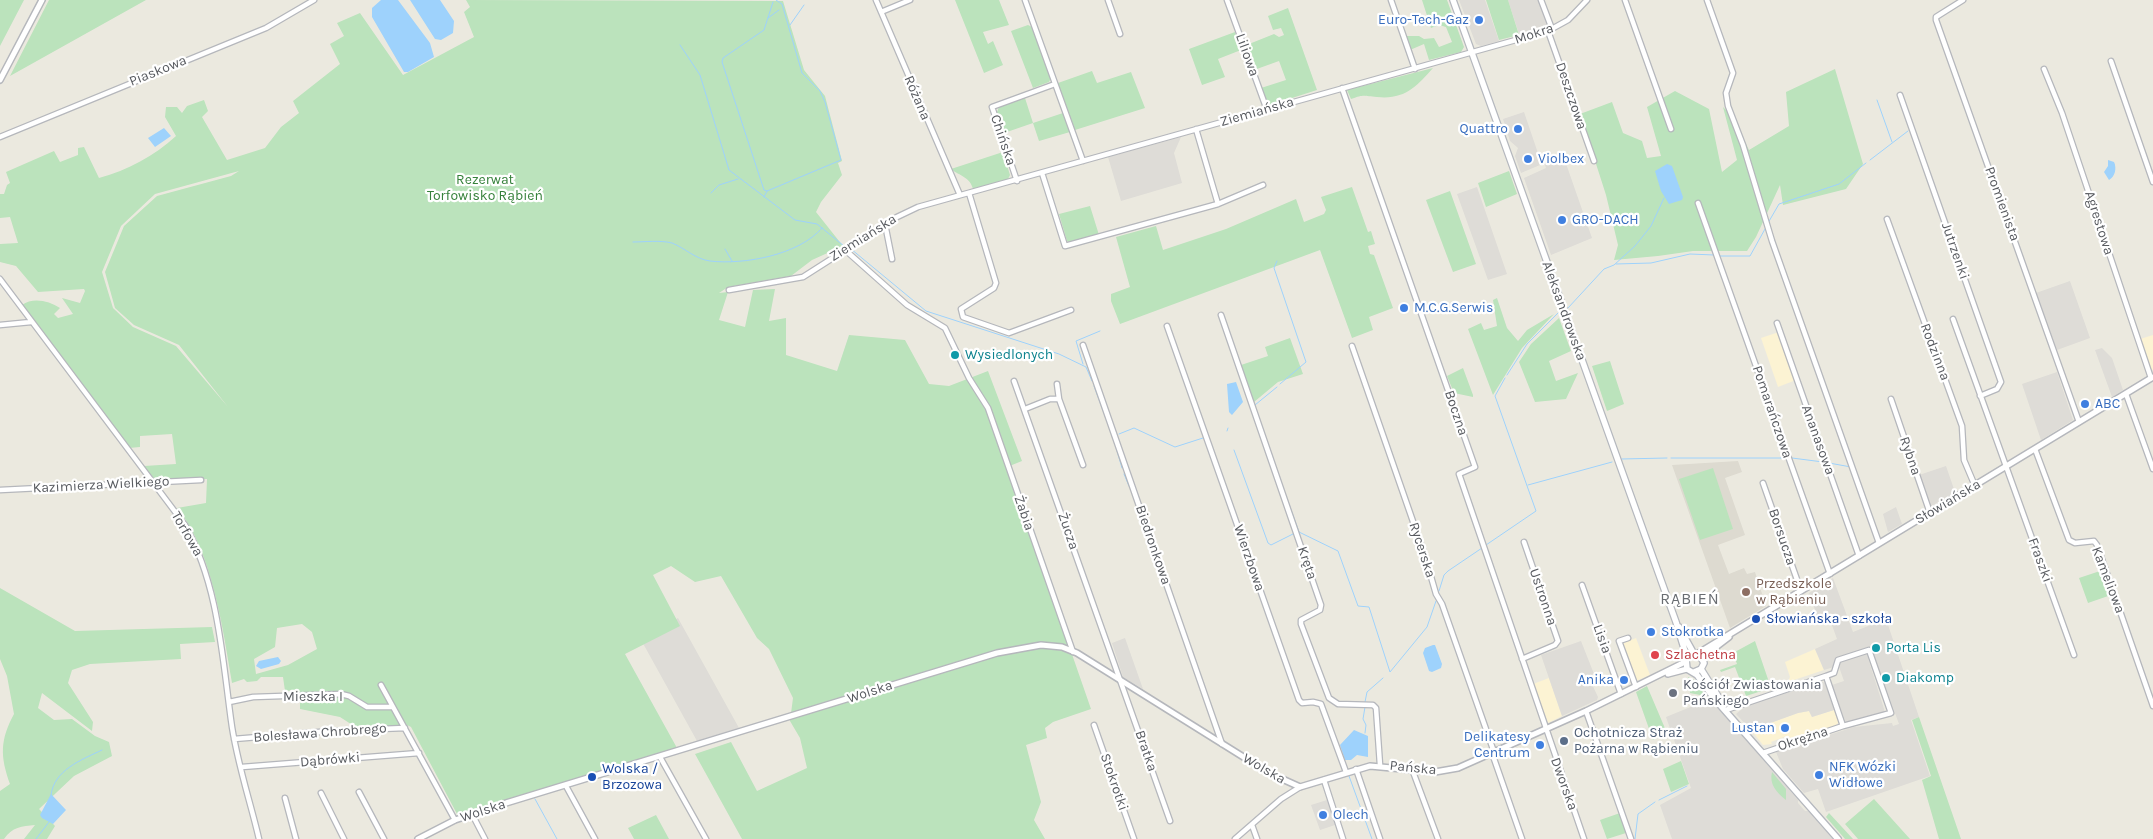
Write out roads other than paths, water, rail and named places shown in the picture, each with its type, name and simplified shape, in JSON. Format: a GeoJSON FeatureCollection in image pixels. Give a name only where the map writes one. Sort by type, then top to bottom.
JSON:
{"type":"FeatureCollection","features":[{"type":"Feature","properties":{"kind":"main road","name":"Aleksandrowska"},"geometry":{"type":"LineString","coordinates":[[1453,0],[1676,622],[1686,660]]}},
{"type":"Feature","properties":{"kind":"main road","name":"Aleksandrowska"},"geometry":{"type":"LineString","coordinates":[[1676,622],[1696,654]]}},
{"type":"Feature","properties":{"kind":"main road"},"geometry":{"type":"LineString","coordinates":[[1726,710],[1701,669],[1703,660],[1696,654],[1686,660],[1687,669],[1694,672],[1726,710],[1763,753],[1838,839]]}},
{"type":"Feature","properties":{"kind":"main road"},"geometry":{"type":"LineString","coordinates":[[1694,672],[1701,669]]}},
{"type":"Feature","properties":{"kind":"street"},"geometry":{"type":"LineString","coordinates":[[0,80],[42,0]]}},
{"type":"Feature","properties":{"kind":"street","name":"Piaskowa"},"geometry":{"type":"LineString","coordinates":[[0,137],[266,28],[314,0]]}},
{"type":"Feature","properties":{"kind":"street","name":"Różana"},"geometry":{"type":"LineString","coordinates":[[876,0],[960,195]]}},
{"type":"Feature","properties":{"kind":"street"},"geometry":{"type":"LineString","coordinates":[[881,12],[910,0]]}},
{"type":"Feature","properties":{"kind":"street"},"geometry":{"type":"LineString","coordinates":[[1025,0],[1082,162]]}},
{"type":"Feature","properties":{"kind":"street"},"geometry":{"type":"LineString","coordinates":[[1108,0],[1120,34]]}},
{"type":"Feature","properties":{"kind":"street","name":"Liliowa"},"geometry":{"type":"LineString","coordinates":[[1227,0],[1267,110]]}},
{"type":"Feature","properties":{"kind":"street"},"geometry":{"type":"LineString","coordinates":[[1391,0],[1415,69]]}},
{"type":"Feature","properties":{"kind":"street","name":"Deszczowa"},"geometry":{"type":"LineString","coordinates":[[1541,0],[1594,161]]}},
{"type":"Feature","properties":{"kind":"street","name":"Mokra"},"geometry":{"type":"LineString","coordinates":[[1472,52],[1550,30],[1578,12],[1587,0]]}},
{"type":"Feature","properties":{"kind":"street"},"geometry":{"type":"LineString","coordinates":[[1625,0],[1671,129]]}},
{"type":"Feature","properties":{"kind":"street"},"geometry":{"type":"LineString","coordinates":[[1707,0],[1733,73],[1726,93],[1728,106],[1743,145],[1772,241],[1880,543]]}},
{"type":"Feature","properties":{"kind":"street","name":"Promienista"},"geometry":{"type":"LineString","coordinates":[[1964,0],[1936,17],[1936,20],[2079,422]]}},
{"type":"Feature","properties":{"kind":"street","name":"Ziemiańska"},"geometry":{"type":"LineString","coordinates":[[729,290],[803,277],[885,224],[918,207],[1017,181],[1472,52]]}},
{"type":"Feature","properties":{"kind":"street"},"geometry":{"type":"LineString","coordinates":[[2110,61],[2153,182]]}},
{"type":"Feature","properties":{"kind":"street","name":"Agrestowa"},"geometry":{"type":"LineString","coordinates":[[2044,69],[2062,113],[2152,378]]}},
{"type":"Feature","properties":{"kind":"street","name":"Chińska"},"geometry":{"type":"LineString","coordinates":[[1017,181],[992,107],[1055,84]]}},
{"type":"Feature","properties":{"kind":"street","name":"Boczna"},"geometry":{"type":"LineString","coordinates":[[1342,88],[1475,467],[1458,474],[1545,730]]}},
{"type":"Feature","properties":{"kind":"street","name":"Jutrzenki"},"geometry":{"type":"LineString","coordinates":[[1900,95],[2001,382],[1997,389],[1980,396]]}},
{"type":"Feature","properties":{"kind":"street"},"geometry":{"type":"LineString","coordinates":[[1196,130],[1218,204]]}},
{"type":"Feature","properties":{"kind":"street"},"geometry":{"type":"LineString","coordinates":[[1042,173],[1065,246],[1218,204],[1263,185]]}},
{"type":"Feature","properties":{"kind":"street"},"geometry":{"type":"LineString","coordinates":[[969,193],[996,283],[994,288],[961,310],[963,317],[1009,333],[1070,310]]}},
{"type":"Feature","properties":{"kind":"street","name":"Pomarańczowa"},"geometry":{"type":"LineString","coordinates":[[1698,203],[1830,574]]}},
{"type":"Feature","properties":{"kind":"street","name":"Rodzinna"},"geometry":{"type":"LineString","coordinates":[[1887,219],[1962,426],[1964,460],[1974,486]]}},
{"type":"Feature","properties":{"kind":"street"},"geometry":{"type":"LineString","coordinates":[[885,224],[892,259]]}},
{"type":"Feature","properties":{"kind":"street","name":"Żabia"},"geometry":{"type":"LineString","coordinates":[[844,249],[907,305],[945,328],[969,378],[988,408],[1073,652]]}},
{"type":"Feature","properties":{"kind":"street","name":"Torfowa"},"geometry":{"type":"LineString","coordinates":[[0,279],[185,524],[202,560],[219,634],[234,739],[259,839]]}},
{"type":"Feature","properties":{"kind":"street","name":"Kręta"},"geometry":{"type":"LineString","coordinates":[[1221,315],[1321,605],[1320,610],[1305,617],[1301,624],[1329,698],[1338,704],[1373,705],[1376,708],[1380,765]]}},
{"type":"Feature","properties":{"kind":"street"},"geometry":{"type":"LineString","coordinates":[[1953,319],[2006,466]]}},
{"type":"Feature","properties":{"kind":"street"},"geometry":{"type":"LineString","coordinates":[[0,326],[31,322]]}},
{"type":"Feature","properties":{"kind":"street","name":"Ananasowa"},"geometry":{"type":"LineString","coordinates":[[1777,323],[1859,556]]}},
{"type":"Feature","properties":{"kind":"street","name":"Wierzbowa"},"geometry":{"type":"LineString","coordinates":[[1167,326],[1299,700],[1302,703],[1313,702],[1321,704],[1346,772]]}},
{"type":"Feature","properties":{"kind":"street","name":"Biedronkowa"},"geometry":{"type":"LineString","coordinates":[[1083,345],[1222,744]]}},
{"type":"Feature","properties":{"kind":"street","name":"Rycerska"},"geometry":{"type":"LineString","coordinates":[[1352,346],[1522,839]]}},
{"type":"Feature","properties":{"kind":"street","name":"Słowiańska"},"geometry":{"type":"LineString","coordinates":[[1696,654],[2152,378]]}},
{"type":"Feature","properties":{"kind":"street","name":"Żucza"},"geometry":{"type":"LineString","coordinates":[[1014,381],[1121,681]]}},
{"type":"Feature","properties":{"kind":"street"},"geometry":{"type":"LineString","coordinates":[[1057,384],[1058,399],[1082,466]]}},
{"type":"Feature","properties":{"kind":"street"},"geometry":{"type":"LineString","coordinates":[[2126,394],[2153,469]]}},
{"type":"Feature","properties":{"kind":"street"},"geometry":{"type":"LineString","coordinates":[[1025,409],[1050,399],[1058,399]]}},
{"type":"Feature","properties":{"kind":"street","name":"Rybna"},"geometry":{"type":"LineString","coordinates":[[1891,399],[1930,513]]}},
{"type":"Feature","properties":{"kind":"street","name":"Kameliowa"},"geometry":{"type":"LineString","coordinates":[[2035,449],[2069,540],[2075,543],[2094,541],[2097,545],[2153,706]]}},
{"type":"Feature","properties":{"kind":"street","name":"Fraszki"},"geometry":{"type":"LineString","coordinates":[[2006,466],[2074,655]]}},
{"type":"Feature","properties":{"kind":"street","name":"Kazimierza Wielkiego"},"geometry":{"type":"LineString","coordinates":[[0,490],[202,480]]}},
{"type":"Feature","properties":{"kind":"street","name":"Borsucza"},"geometry":{"type":"LineString","coordinates":[[1764,483],[1801,591]]}},
{"type":"Feature","properties":{"kind":"street","name":"Ustronna"},"geometry":{"type":"LineString","coordinates":[[1522,659],[1555,645],[1558,641],[1524,542]]}},
{"type":"Feature","properties":{"kind":"street","name":"Lisia"},"geometry":{"type":"LineString","coordinates":[[1582,585],[1621,694]]}},
{"type":"Feature","properties":{"kind":"street","name":"Słowiańska"},"geometry":{"type":"LineString","coordinates":[[1703,660],[1708,653],[1743,626]]}},
{"type":"Feature","properties":{"kind":"street"},"geometry":{"type":"LineString","coordinates":[[1628,638],[1619,641],[1636,687]]}},
{"type":"Feature","properties":{"kind":"street","name":"Wolska"},"geometry":{"type":"LineString","coordinates":[[418,839],[455,820],[472,814],[996,653],[1041,646],[1062,647],[1073,652],[1276,778],[1300,787]]}},
{"type":"Feature","properties":{"kind":"street","name":"Okrężna"},"geometry":{"type":"LineString","coordinates":[[1763,753],[1843,726],[1890,713],[1869,650],[1838,660],[1834,673],[1826,676],[1843,726]]}},
{"type":"Feature","properties":{"kind":"street","name":"Pańska"},"geometry":{"type":"LineString","coordinates":[[1236,839],[1281,800],[1300,787],[1356,769],[1380,765],[1446,771],[1545,730],[1653,679],[1686,660]]}},
{"type":"Feature","properties":{"kind":"street","name":"Pańska"},"geometry":{"type":"LineString","coordinates":[[1653,679],[1687,669]]}},
{"type":"Feature","properties":{"kind":"street"},"geometry":{"type":"LineString","coordinates":[[1726,710],[1826,676]]}},
{"type":"Feature","properties":{"kind":"street","name":"Bratka"},"geometry":{"type":"LineString","coordinates":[[1121,681],[1170,821]]}},
{"type":"Feature","properties":{"kind":"street"},"geometry":{"type":"LineString","coordinates":[[381,685],[455,820]]}},
{"type":"Feature","properties":{"kind":"street","name":"Mieszka I"},"geometry":{"type":"LineString","coordinates":[[229,702],[253,697],[341,694],[349,696],[367,708],[393,707]]}},
{"type":"Feature","properties":{"kind":"street"},"geometry":{"type":"LineString","coordinates":[[1586,711],[1631,839]]}},
{"type":"Feature","properties":{"kind":"street","name":"Stokrotki"},"geometry":{"type":"LineString","coordinates":[[1094,725],[1134,839]]}},
{"type":"Feature","properties":{"kind":"street","name":"Bolesława Chrobrego"},"geometry":{"type":"LineString","coordinates":[[234,739],[331,731],[405,728]]}},
{"type":"Feature","properties":{"kind":"street","name":"Dworska"},"geometry":{"type":"LineString","coordinates":[[1545,730],[1584,839]]}},
{"type":"Feature","properties":{"kind":"street","name":"Dąbrówki"},"geometry":{"type":"LineString","coordinates":[[242,768],[419,753]]}},
{"type":"Feature","properties":{"kind":"street"},"geometry":{"type":"LineString","coordinates":[[660,757],[706,839]]}},
{"type":"Feature","properties":{"kind":"street"},"geometry":{"type":"LineString","coordinates":[[1356,769],[1380,839]]}},
{"type":"Feature","properties":{"kind":"street"},"geometry":{"type":"LineString","coordinates":[[1412,769],[1438,839]]}},
{"type":"Feature","properties":{"kind":"street"},"geometry":{"type":"LineString","coordinates":[[1324,780],[1343,839]]}},
{"type":"Feature","properties":{"kind":"street"},"geometry":{"type":"LineString","coordinates":[[566,786],[595,839]]}},
{"type":"Feature","properties":{"kind":"street"},"geometry":{"type":"LineString","coordinates":[[359,792],[384,839]]}},
{"type":"Feature","properties":{"kind":"street"},"geometry":{"type":"LineString","coordinates":[[321,793],[344,839]]}},
{"type":"Feature","properties":{"kind":"street"},"geometry":{"type":"LineString","coordinates":[[285,798],[296,839]]}},
{"type":"Feature","properties":{"kind":"street"},"geometry":{"type":"LineString","coordinates":[[472,814],[485,839]]}},
{"type":"Feature","properties":{"kind":"street"},"geometry":{"type":"LineString","coordinates":[[1252,825],[1257,839]]}},
{"type":"Feature","properties":{"kind":"water"},"geometry":{"type":"Polygon","coordinates":[[[381,0],[398,0],[430,43],[434,57],[408,72],[404,72],[372,17],[372,8],[381,0]]]}},
{"type":"Feature","properties":{"kind":"water"},"geometry":{"type":"Polygon","coordinates":[[[410,0],[440,0],[454,21],[453,33],[441,40],[435,39],[410,0]]]}},
{"type":"Feature","properties":{"kind":"water"},"geometry":{"type":"Polygon","coordinates":[[[164,128],[171,136],[155,147],[148,138],[164,128]]]}},
{"type":"Feature","properties":{"kind":"water"},"geometry":{"type":"Polygon","coordinates":[[[2108,160],[2114,162],[2115,167],[2114,175],[2109,180],[2104,172],[2108,166],[2108,160]]]}},
{"type":"Feature","properties":{"kind":"water"},"geometry":{"type":"Polygon","coordinates":[[[1667,164],[1672,166],[1683,197],[1682,200],[1669,204],[1661,191],[1655,171],[1667,164]]]}},
{"type":"Feature","properties":{"kind":"water"},"geometry":{"type":"Polygon","coordinates":[[[1236,382],[1243,402],[1232,415],[1229,412],[1227,384],[1236,382]]]}},
{"type":"Feature","properties":{"kind":"water"},"geometry":{"type":"Polygon","coordinates":[[[1435,645],[1442,664],[1441,668],[1432,672],[1429,671],[1423,653],[1425,648],[1435,645]]]}},
{"type":"Feature","properties":{"kind":"water"},"geometry":{"type":"Polygon","coordinates":[[[278,657],[281,661],[279,664],[261,669],[256,666],[259,661],[278,657]]]}},
{"type":"Feature","properties":{"kind":"water"},"geometry":{"type":"Polygon","coordinates":[[[1354,730],[1368,736],[1368,757],[1357,755],[1351,760],[1345,760],[1340,745],[1354,730]]]}},
{"type":"Feature","properties":{"kind":"water"},"geometry":{"type":"Polygon","coordinates":[[[51,794],[66,810],[53,824],[40,815],[51,794]]]}},
{"type":"Feature","properties":{"kind":"waterway"},"geometry":{"type":"LineString","coordinates":[[764,197],[767,191],[841,160],[825,102],[820,91],[802,73],[782,4],[776,0]]}},
{"type":"Feature","properties":{"kind":"waterway"},"geometry":{"type":"LineString","coordinates":[[767,191],[764,190],[722,62],[723,58],[764,30],[773,2]]}},
{"type":"Feature","properties":{"kind":"waterway"},"geometry":{"type":"LineString","coordinates":[[790,25],[804,5]]}},
{"type":"Feature","properties":{"kind":"waterway"},"geometry":{"type":"LineString","coordinates":[[768,18],[779,10]]}},
{"type":"Feature","properties":{"kind":"waterway"},"geometry":{"type":"LineString","coordinates":[[680,45],[700,75],[729,170],[795,220],[817,224],[844,246]]}},
{"type":"Feature","properties":{"kind":"waterway"},"geometry":{"type":"LineString","coordinates":[[1877,100],[1892,142]]}},
{"type":"Feature","properties":{"kind":"waterway"},"geometry":{"type":"LineString","coordinates":[[1870,160],[1908,131]]}},
{"type":"Feature","properties":{"kind":"waterway"},"geometry":{"type":"LineString","coordinates":[[1768,223],[1779,204],[1839,184],[1866,163]]}},
{"type":"Feature","properties":{"kind":"waterway"},"geometry":{"type":"LineString","coordinates":[[711,193],[719,185],[738,179]]}},
{"type":"Feature","properties":{"kind":"waterway"},"geometry":{"type":"LineString","coordinates":[[1568,308],[1604,269],[1614,265],[1635,246],[1651,226],[1664,198]]}},
{"type":"Feature","properties":{"kind":"waterway"},"geometry":{"type":"LineString","coordinates":[[633,242],[668,242],[705,260],[739,261],[770,256],[785,251],[800,245],[822,228]]}},
{"type":"Feature","properties":{"kind":"waterway"},"geometry":{"type":"LineString","coordinates":[[1720,256],[1750,256],[1765,229]]}},
{"type":"Feature","properties":{"kind":"waterway"},"geometry":{"type":"LineString","coordinates":[[725,249],[732,261]]}},
{"type":"Feature","properties":{"kind":"waterway"},"geometry":{"type":"LineString","coordinates":[[851,249],[926,311],[1059,354],[1086,367],[1092,381]]}},
{"type":"Feature","properties":{"kind":"waterway"},"geometry":{"type":"LineString","coordinates":[[1616,264],[1651,263],[1690,254],[1714,255]]}},
{"type":"Feature","properties":{"kind":"waterway"},"geometry":{"type":"LineString","coordinates":[[1277,261],[1274,268],[1306,362],[1280,384]]}},
{"type":"Feature","properties":{"kind":"waterway"},"geometry":{"type":"LineString","coordinates":[[1507,375],[1527,344],[1558,313]]}},
{"type":"Feature","properties":{"kind":"waterway"},"geometry":{"type":"LineString","coordinates":[[1083,364],[1076,341],[1100,331]]}},
{"type":"Feature","properties":{"kind":"waterway"},"geometry":{"type":"LineString","coordinates":[[1486,545],[1536,511],[1495,396],[1505,378]]}},
{"type":"Feature","properties":{"kind":"waterway"},"geometry":{"type":"LineString","coordinates":[[1094,386],[1111,432]]}},
{"type":"Feature","properties":{"kind":"waterway"},"geometry":{"type":"LineString","coordinates":[[1255,405],[1277,387]]}},
{"type":"Feature","properties":{"kind":"waterway"},"geometry":{"type":"LineString","coordinates":[[1119,434],[1134,428],[1175,447],[1203,438]]}},
{"type":"Feature","properties":{"kind":"waterway"},"geometry":{"type":"LineString","coordinates":[[1113,437],[1122,468]]}},
{"type":"Feature","properties":{"kind":"waterway"},"geometry":{"type":"LineString","coordinates":[[1234,450],[1268,543],[1271,545],[1293,534]]}},
{"type":"Feature","properties":{"kind":"waterway"},"geometry":{"type":"LineString","coordinates":[[1622,459],[1667,458]]}},
{"type":"Feature","properties":{"kind":"waterway"},"geometry":{"type":"LineString","coordinates":[[1671,458],[1785,458]]}},
{"type":"Feature","properties":{"kind":"waterway"},"geometry":{"type":"LineString","coordinates":[[1792,458],[1823,462]]}},
{"type":"Feature","properties":{"kind":"waterway"},"geometry":{"type":"LineString","coordinates":[[1528,485],[1612,462]]}},
{"type":"Feature","properties":{"kind":"waterway"},"geometry":{"type":"LineString","coordinates":[[1829,463],[1851,467]]}},
{"type":"Feature","properties":{"kind":"waterway"},"geometry":{"type":"LineString","coordinates":[[1124,474],[1129,486]]}},
{"type":"Feature","properties":{"kind":"waterway"},"geometry":{"type":"LineString","coordinates":[[1286,496],[1299,532],[1338,551],[1358,606],[1369,607],[1390,672],[1427,627],[1436,601]]}},
{"type":"Feature","properties":{"kind":"waterway"},"geometry":{"type":"LineString","coordinates":[[1439,591],[1444,575],[1482,548]]}},
{"type":"Feature","properties":{"kind":"waterway"},"geometry":{"type":"LineString","coordinates":[[1365,702],[1367,692],[1383,678]]}},
{"type":"Feature","properties":{"kind":"waterway"},"geometry":{"type":"LineString","coordinates":[[1365,707],[1363,719],[1366,725],[1365,733]]}},
{"type":"Feature","properties":{"kind":"waterway"},"geometry":{"type":"LineString","coordinates":[[51,795],[53,786],[63,772],[77,762],[102,750]]}},
{"type":"Feature","properties":{"kind":"waterway"},"geometry":{"type":"LineString","coordinates":[[1349,776],[1372,839]]}},
{"type":"Feature","properties":{"kind":"waterway"},"geometry":{"type":"LineString","coordinates":[[1659,800],[1687,786]]}},
{"type":"Feature","properties":{"kind":"waterway"},"geometry":{"type":"LineString","coordinates":[[535,799],[557,839]]}},
{"type":"Feature","properties":{"kind":"waterway"},"geometry":{"type":"LineString","coordinates":[[1635,839],[1638,814],[1655,802]]}},
{"type":"Feature","properties":{"kind":"waterway"},"geometry":{"type":"LineString","coordinates":[[36,839],[49,822]]}},
{"type":"Feature","properties":{"kind":"place","name":"Euro-Tech-Gaz"},"geometry":{"type":"Point","coordinates":[1479,20]}},
{"type":"Feature","properties":{"kind":"place","name":"Quattro"},"geometry":{"type":"Point","coordinates":[1518,129]}},
{"type":"Feature","properties":{"kind":"place","name":"Violbex"},"geometry":{"type":"Point","coordinates":[1528,159]}},
{"type":"Feature","properties":{"kind":"place","name":"GRO-DACH"},"geometry":{"type":"Point","coordinates":[1562,220]}},
{"type":"Feature","properties":{"kind":"place","name":"M.C.G.Serwis"},"geometry":{"type":"Point","coordinates":[1404,308]}},
{"type":"Feature","properties":{"kind":"place","name":"Wysiedlonych"},"geometry":{"type":"Point","coordinates":[955,355]}},
{"type":"Feature","properties":{"kind":"place","name":"ABC"},"geometry":{"type":"Point","coordinates":[2085,404]}},
{"type":"Feature","properties":{"kind":"place","name":"Przedszkole w Rąbieniu"},"geometry":{"type":"Point","coordinates":[1746,592]}},
{"type":"Feature","properties":{"kind":"place","name":"Słowiańska - szkoła"},"geometry":{"type":"Point","coordinates":[1756,619]}},
{"type":"Feature","properties":{"kind":"place","name":"Stokrotka"},"geometry":{"type":"Point","coordinates":[1651,632]}},
{"type":"Feature","properties":{"kind":"place","name":"Porta Lis"},"geometry":{"type":"Point","coordinates":[1876,648]}},
{"type":"Feature","properties":{"kind":"place","name":"Szlachetna"},"geometry":{"type":"Point","coordinates":[1655,655]}},
{"type":"Feature","properties":{"kind":"place","name":"Diakomp"},"geometry":{"type":"Point","coordinates":[1886,678]}},
{"type":"Feature","properties":{"kind":"place","name":"Anika"},"geometry":{"type":"Point","coordinates":[1624,680]}},
{"type":"Feature","properties":{"kind":"place","name":"Kościół Zwiastowania Pańskiego"},"geometry":{"type":"Point","coordinates":[1673,693]}},
{"type":"Feature","properties":{"kind":"place","name":"Lustan"},"geometry":{"type":"Point","coordinates":[1785,728]}},
{"type":"Feature","properties":{"kind":"place","name":"Ochotnicza Straż Pożarna w Rąbieniu"},"geometry":{"type":"Point","coordinates":[1564,741]}},
{"type":"Feature","properties":{"kind":"place","name":"Delikatesy Centrum"},"geometry":{"type":"Point","coordinates":[1540,745]}},
{"type":"Feature","properties":{"kind":"place","name":"NFK Wózki Widłowe"},"geometry":{"type":"Point","coordinates":[1819,775]}},
{"type":"Feature","properties":{"kind":"place","name":"Wolska / Brzozowa"},"geometry":{"type":"Point","coordinates":[592,777]}},
{"type":"Feature","properties":{"kind":"place","name":"Olech"},"geometry":{"type":"Point","coordinates":[1323,815]}},
{"type":"Feature","properties":{"kind":"district","name":"RĄBIEŃ"},"geometry":{"type":"Point","coordinates":[1690,599]}},
{"type":"Feature","properties":{"kind":"park label","name":"Rezerwat Torfowisko Rąbień"},"geometry":{"type":"Point","coordinates":[485,188]}}]}
